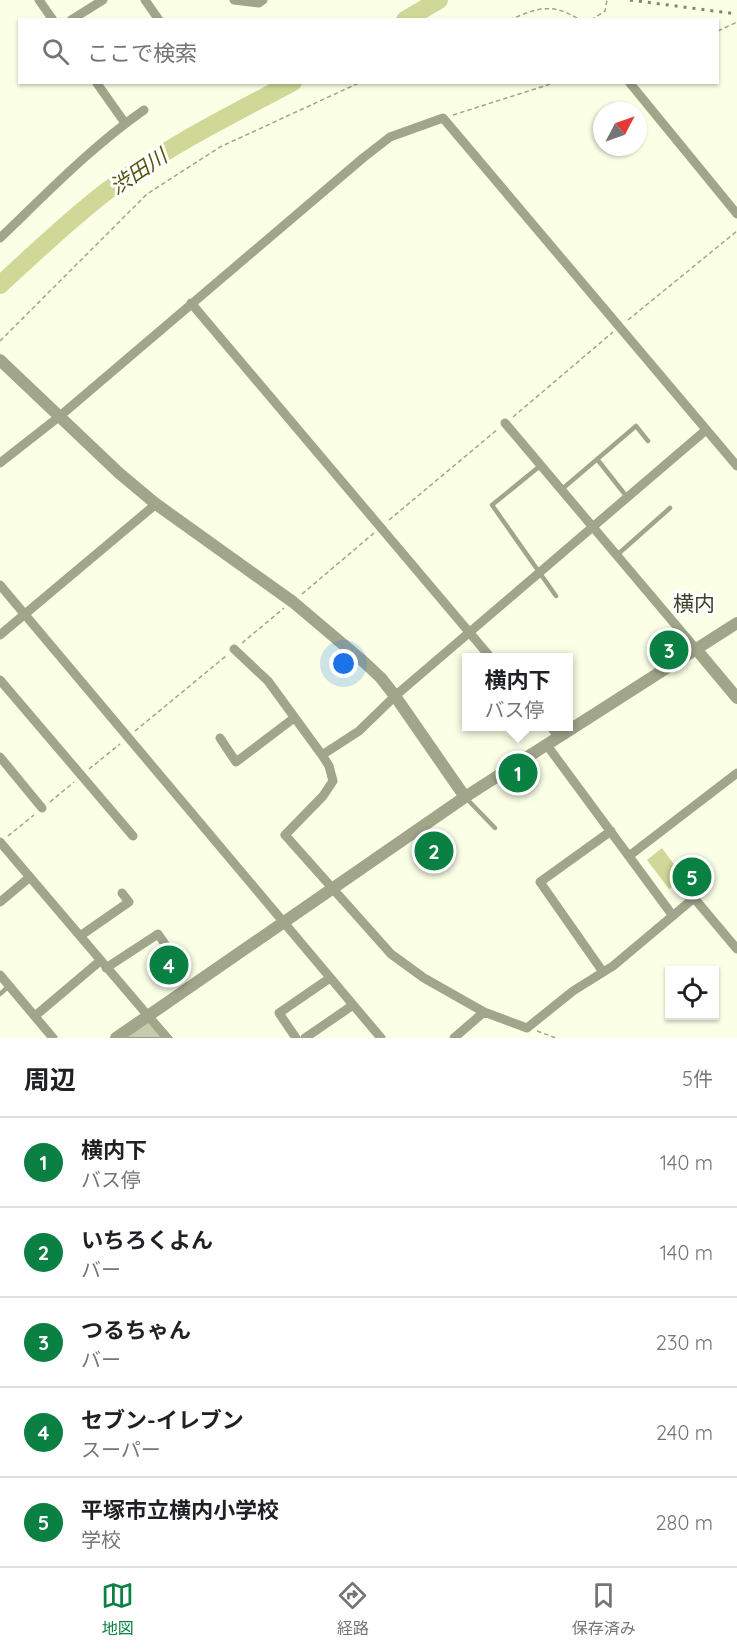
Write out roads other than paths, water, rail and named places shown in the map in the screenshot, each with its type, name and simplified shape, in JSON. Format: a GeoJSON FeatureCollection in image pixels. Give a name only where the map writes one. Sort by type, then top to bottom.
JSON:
{"type":"FeatureCollection","features":[{"type":"Feature","properties":{"kind":"street"},"geometry":{"type":"LineString","coordinates":[[39,0],[52,18]]}},
{"type":"Feature","properties":{"kind":"street"},"geometry":{"type":"LineString","coordinates":[[73,18],[103,0]]}},
{"type":"Feature","properties":{"kind":"street"},"geometry":{"type":"LineString","coordinates":[[145,0],[158,18]]}},
{"type":"Feature","properties":{"kind":"street"},"geometry":{"type":"LineString","coordinates":[[234,0],[259,3],[263,0]]}},
{"type":"Feature","properties":{"kind":"street"},"geometry":{"type":"LineString","coordinates":[[97,84],[125,123]]}},
{"type":"Feature","properties":{"kind":"street"},"geometry":{"type":"LineString","coordinates":[[631,84],[737,214]]}},
{"type":"Feature","properties":{"kind":"street"},"geometry":{"type":"LineString","coordinates":[[0,238],[74,167],[125,123],[144,110]]}},
{"type":"Feature","properties":{"kind":"street"},"geometry":{"type":"LineString","coordinates":[[0,464],[390,137],[443,118],[737,466]]}},
{"type":"Feature","properties":{"kind":"street"},"geometry":{"type":"LineString","coordinates":[[191,303],[487,653]]}},
{"type":"Feature","properties":{"kind":"street"},"geometry":{"type":"LineString","coordinates":[[0,360],[119,473],[156,504],[293,602],[364,662],[381,678],[465,797]]}},
{"type":"Feature","properties":{"kind":"street"},"geometry":{"type":"LineString","coordinates":[[506,423],[696,649],[735,691]]}},
{"type":"Feature","properties":{"kind":"street"},"geometry":{"type":"LineString","coordinates":[[322,755],[358,730],[394,696],[706,430]]}},
{"type":"Feature","properties":{"kind":"street"},"geometry":{"type":"LineString","coordinates":[[0,635],[156,504]]}},
{"type":"Feature","properties":{"kind":"street"},"geometry":{"type":"LineString","coordinates":[[0,585],[379,1035],[366,1038]]}},
{"type":"Feature","properties":{"kind":"street"},"geometry":{"type":"LineString","coordinates":[[573,720],[696,649],[737,622]]}},
{"type":"Feature","properties":{"kind":"street"},"geometry":{"type":"LineString","coordinates":[[234,650],[268,681],[322,755],[333,781],[323,795],[285,835],[391,954],[424,978],[484,1012],[527,1028],[573,991],[613,966],[694,898],[737,949]]}},
{"type":"Feature","properties":{"kind":"street"},"geometry":{"type":"LineString","coordinates":[[0,680],[133,836]]}},
{"type":"Feature","properties":{"kind":"street"},"geometry":{"type":"LineString","coordinates":[[219,738],[236,762],[294,718]]}},
{"type":"Feature","properties":{"kind":"street"},"geometry":{"type":"LineString","coordinates":[[116,1038],[285,924],[465,797],[546,744],[554,731]]}},
{"type":"Feature","properties":{"kind":"street"},"geometry":{"type":"LineString","coordinates":[[546,744],[673,916]]}},
{"type":"Feature","properties":{"kind":"street"},"geometry":{"type":"LineString","coordinates":[[0,757],[42,808]]}},
{"type":"Feature","properties":{"kind":"street"},"geometry":{"type":"LineString","coordinates":[[629,856],[737,772]]}},
{"type":"Feature","properties":{"kind":"street"},"geometry":{"type":"LineString","coordinates":[[603,972],[540,882],[611,831]]}},
{"type":"Feature","properties":{"kind":"street"},"geometry":{"type":"LineString","coordinates":[[0,843],[167,1038]]}},
{"type":"Feature","properties":{"kind":"street"},"geometry":{"type":"LineString","coordinates":[[0,902],[30,877]]}},
{"type":"Feature","properties":{"kind":"street"},"geometry":{"type":"LineString","coordinates":[[80,936],[129,902],[122,893]]}},
{"type":"Feature","properties":{"kind":"street"},"geometry":{"type":"LineString","coordinates":[[35,1016],[103,964],[158,933],[174,957]]}},
{"type":"Feature","properties":{"kind":"street"},"geometry":{"type":"LineString","coordinates":[[0,975],[53,1038]]}},
{"type":"Feature","properties":{"kind":"street"},"geometry":{"type":"LineString","coordinates":[[296,1038],[279,1013],[330,978]]}},
{"type":"Feature","properties":{"kind":"street"},"geometry":{"type":"LineString","coordinates":[[305,1038],[354,1005]]}},
{"type":"Feature","properties":{"kind":"street"},"geometry":{"type":"LineString","coordinates":[[454,1038],[484,1012]]}},
{"type":"Feature","properties":{"kind":"lane"},"geometry":{"type":"LineString","coordinates":[[561,490],[636,426],[648,441]]}},
{"type":"Feature","properties":{"kind":"lane"},"geometry":{"type":"LineString","coordinates":[[597,459],[628,498]]}},
{"type":"Feature","properties":{"kind":"lane"},"geometry":{"type":"LineString","coordinates":[[540,466],[492,505],[556,596]]}},
{"type":"Feature","properties":{"kind":"lane"},"geometry":{"type":"LineString","coordinates":[[617,555],[670,508]]}},
{"type":"Feature","properties":{"kind":"lane"},"geometry":{"type":"LineString","coordinates":[[465,797],[495,828]]}},
{"type":"Feature","properties":{"kind":"lane"},"geometry":{"type":"LineString","coordinates":[[0,994],[9,986]]}},
{"type":"Feature","properties":{"kind":"waterway","name":"渋田川"},"geometry":{"type":"LineString","coordinates":[[408,18],[439,0]]}},
{"type":"Feature","properties":{"kind":"waterway","name":"渋田川"},"geometry":{"type":"LineString","coordinates":[[0,285],[79,213],[129,175],[197,133],[289,84]]}},
{"type":"Feature","properties":{"kind":"railway"},"geometry":{"type":"LineString","coordinates":[[630,0],[737,14]]}},
{"type":"Feature","properties":{"kind":"place","name":"つるちゃん"},"geometry":{"type":"Point","coordinates":[669,650]}},
{"type":"Feature","properties":{"kind":"place","name":"横内下"},"geometry":{"type":"Point","coordinates":[518,773]}},
{"type":"Feature","properties":{"kind":"place","name":"いちろくよん"},"geometry":{"type":"Point","coordinates":[434,851]}},
{"type":"Feature","properties":{"kind":"place","name":"平塚市立横内小学校"},"geometry":{"type":"Point","coordinates":[692,877]}},
{"type":"Feature","properties":{"kind":"place","name":"セブン-イレブン"},"geometry":{"type":"Point","coordinates":[169,965]}},
{"type":"Feature","properties":{"kind":"district","name":"横内"},"geometry":{"type":"Point","coordinates":[694,603]}}]}
